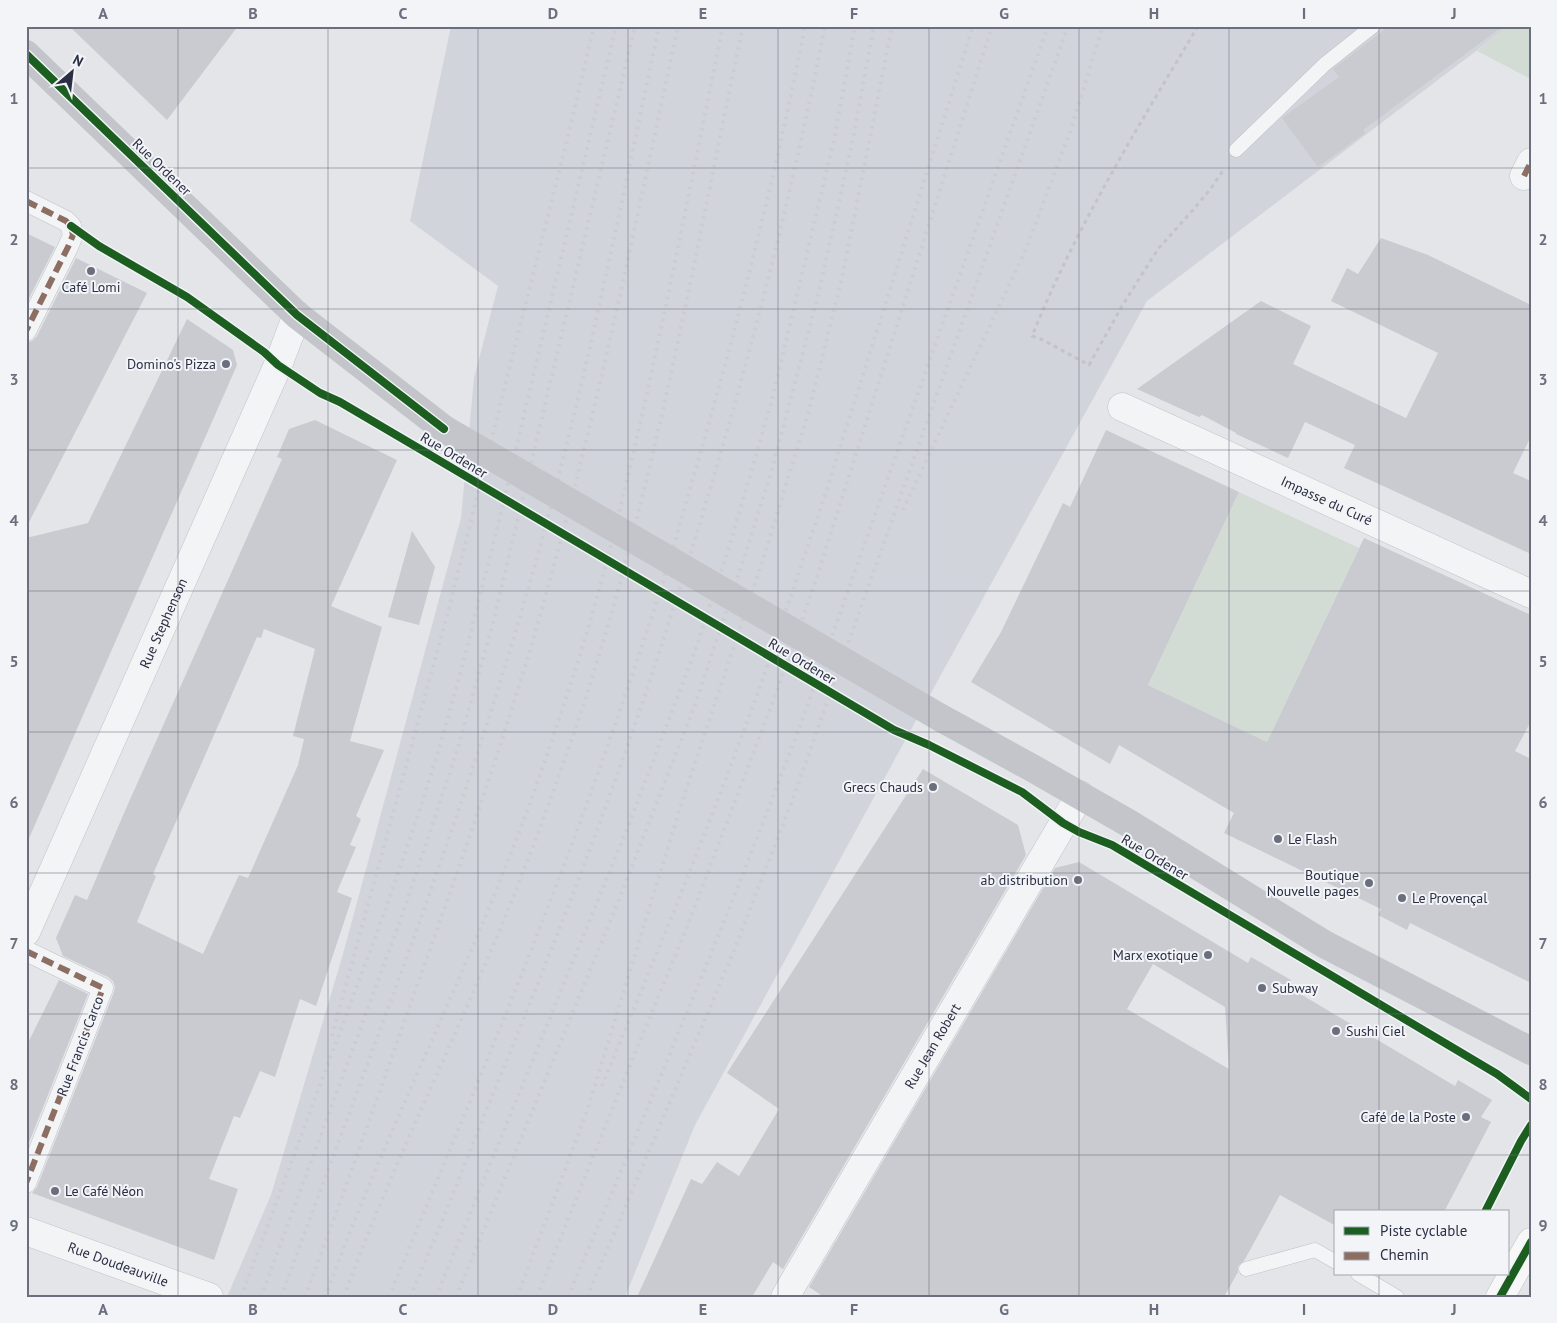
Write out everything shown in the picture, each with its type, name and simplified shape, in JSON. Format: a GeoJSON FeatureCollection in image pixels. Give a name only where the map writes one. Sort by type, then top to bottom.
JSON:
{"type":"FeatureCollection","features":[{"type":"Feature","properties":{"kind":"main road","name":"Rue Ordener"},"geometry":{"type":"LineString","coordinates":[[26,54],[297,315],[444,429],[941,718],[1080,795],[1324,944],[1531,1051]]}},
{"type":"Feature","properties":{"kind":"main road"},"geometry":{"type":"LineString","coordinates":[[1500,1297],[1531,1242]]}},
{"type":"Feature","properties":{"kind":"street"},"geometry":{"type":"LineString","coordinates":[[26,201],[56,215],[71,226],[73,235],[26,331]]}},
{"type":"Feature","properties":{"kind":"street","name":"Rue Stephenson"},"geometry":{"type":"LineString","coordinates":[[26,932],[278,365],[297,315]]}},
{"type":"Feature","properties":{"kind":"street","name":"Impasse du Curé"},"geometry":{"type":"LineString","coordinates":[[1122,407],[1531,594]]}},
{"type":"Feature","properties":{"kind":"street","name":"Rue Jean Robert"},"geometry":{"type":"LineString","coordinates":[[785,1297],[1080,795]]}},
{"type":"Feature","properties":{"kind":"street","name":"Rue Francis Carco"},"geometry":{"type":"LineString","coordinates":[[26,952],[102,988],[26,1184]]}},
{"type":"Feature","properties":{"kind":"street","name":"Rue Doudeauville"},"geometry":{"type":"LineString","coordinates":[[26,1231],[202,1294]]}},
{"type":"Feature","properties":{"kind":"lane"},"geometry":{"type":"LineString","coordinates":[[1236,150],[1325,64],[1373,26]]}},
{"type":"Feature","properties":{"kind":"lane"},"geometry":{"type":"LineString","coordinates":[[1246,1269],[1315,1250],[1334,1261]]}},
{"type":"Feature","properties":{"kind":"lane"},"geometry":{"type":"LineString","coordinates":[[1361,1276],[1398,1297]]}},
{"type":"Feature","properties":{"kind":"path"},"geometry":{"type":"LineString","coordinates":[[1198,26],[1091,211],[1048,297],[1032,336],[1089,365],[1122,306],[1158,250],[1212,187],[1236,150]]}},
{"type":"Feature","properties":{"kind":"shaded area"},"geometry":{"type":"Polygon","coordinates":[[[451,26],[1503,26],[1505,29],[1147,301],[695,1125],[625,1297],[227,1297],[271,1195],[343,954],[461,518],[474,378],[498,286],[410,221],[451,26]]]}},
{"type":"Feature","properties":{"kind":"shaded area"},"geometry":{"type":"Polygon","coordinates":[[[1503,26],[1531,26],[1531,79],[1477,51],[1504,29],[1503,26]]]}},
{"type":"Feature","properties":{"kind":"shaded area"},"geometry":{"type":"Polygon","coordinates":[[[1239,492],[1359,548],[1267,742],[1148,685],[1239,492]]]}},
{"type":"Feature","properties":{"kind":"building"},"geometry":{"type":"Polygon","coordinates":[[[69,26],[238,26],[167,120],[69,26]]]}},
{"type":"Feature","properties":{"kind":"building"},"geometry":{"type":"Polygon","coordinates":[[[1389,26],[1503,26],[1363,130],[1365,133],[1318,167],[1282,118],[1339,77],[1333,69],[1389,26]]]}},
{"type":"Feature","properties":{"kind":"building"},"geometry":{"type":"Polygon","coordinates":[[[26,233],[55,247],[26,304],[26,233]]]}},
{"type":"Feature","properties":{"kind":"building"},"geometry":{"type":"Polygon","coordinates":[[[1381,238],[1428,255],[1531,305],[1531,436],[1513,473],[1531,481],[1531,554],[1344,468],[1355,445],[1305,422],[1288,458],[1236,434],[1202,415],[1199,417],[1137,389],[1261,301],[1311,326],[1293,364],[1406,418],[1438,353],[1331,301],[1347,268],[1358,274],[1381,238]]]}},
{"type":"Feature","properties":{"kind":"building"},"geometry":{"type":"Polygon","coordinates":[[[76,258],[147,293],[26,528],[26,343],[32,341],[37,336],[76,258]]]}},
{"type":"Feature","properties":{"kind":"building"},"geometry":{"type":"Polygon","coordinates":[[[187,319],[233,350],[237,365],[26,845],[26,538],[88,523],[187,319]]]}},
{"type":"Feature","properties":{"kind":"building"},"geometry":{"type":"Polygon","coordinates":[[[315,420],[397,460],[331,606],[382,627],[350,741],[384,750],[356,816],[361,819],[350,845],[356,847],[337,892],[352,898],[316,1006],[300,999],[275,1077],[260,1071],[240,1118],[234,1116],[209,1179],[238,1189],[214,1260],[32,1193],[37,1187],[115,987],[113,981],[108,977],[63,956],[56,938],[75,895],[87,900],[282,459],[277,457],[289,429],[315,420]],[[264,629],[261,638],[257,637],[153,874],[156,876],[137,922],[203,954],[239,875],[248,878],[298,765],[304,739],[293,736],[315,649],[264,629]]]}},
{"type":"Feature","properties":{"kind":"building"},"geometry":{"type":"Polygon","coordinates":[[[1106,430],[1239,492],[1148,685],[1267,742],[1364,538],[1531,615],[1531,721],[1515,751],[1531,759],[1531,983],[1410,923],[1407,930],[1378,915],[1381,909],[1224,833],[1234,813],[1119,745],[1110,764],[971,682],[1001,632],[1063,503],[1070,507],[1106,430]]]}},
{"type":"Feature","properties":{"kind":"building"},"geometry":{"type":"Polygon","coordinates":[[[412,531],[435,567],[419,625],[388,617],[412,531]]]}},
{"type":"Feature","properties":{"kind":"building"},"geometry":{"type":"Polygon","coordinates":[[[923,769],[1018,825],[1026,855],[783,1269],[773,1262],[752,1297],[637,1297],[691,1179],[702,1184],[717,1162],[739,1176],[779,1109],[727,1073],[923,769]]]}},
{"type":"Feature","properties":{"kind":"building"},"geometry":{"type":"Polygon","coordinates":[[[1079,862],[1248,963],[1251,957],[1291,980],[1287,986],[1455,1086],[1458,1080],[1492,1100],[1481,1117],[1491,1122],[1445,1210],[1334,1210],[1334,1225],[1280,1195],[1244,1261],[1238,1266],[1238,1272],[1224,1297],[824,1297],[809,1287],[1055,868],[1079,862]],[[1153,964],[1127,1009],[1229,1069],[1225,1007],[1153,964]]]}},
{"type":"Feature","properties":{"kind":"building"},"geometry":{"type":"Polygon","coordinates":[[[59,980],[88,994],[26,1150],[26,1047],[59,980]]]}},
{"type":"Feature","properties":{"kind":"railway"},"geometry":{"type":"LineString","coordinates":[[332,1036],[449,608],[594,26]]}},
{"type":"Feature","properties":{"kind":"railway"},"geometry":{"type":"LineString","coordinates":[[241,1297],[385,911],[439,749],[497,529],[616,26]]}},
{"type":"Feature","properties":{"kind":"railway"},"geometry":{"type":"LineString","coordinates":[[261,1297],[403,913],[457,751],[493,623],[635,26]]}},
{"type":"Feature","properties":{"kind":"railway"},"geometry":{"type":"LineString","coordinates":[[281,1297],[434,882],[516,630],[558,480],[594,330],[659,26]]}},
{"type":"Feature","properties":{"kind":"railway"},"geometry":{"type":"LineString","coordinates":[[305,1297],[358,1153],[490,777],[534,636],[594,408],[629,256],[678,26]]}},
{"type":"Feature","properties":{"kind":"railway"},"geometry":{"type":"LineString","coordinates":[[325,1297],[377,1166],[462,972],[516,841],[578,660],[599,590],[634,450],[723,26]]}},
{"type":"Feature","properties":{"kind":"railway"},"geometry":{"type":"LineString","coordinates":[[344,1297],[393,1173],[522,876],[579,718],[606,633],[651,461],[671,375],[743,26]]}},
{"type":"Feature","properties":{"kind":"railway"},"geometry":{"type":"LineString","coordinates":[[389,1297],[567,858],[649,625],[701,451],[744,293],[783,133],[805,26]]}},
{"type":"Feature","properties":{"kind":"railway"},"geometry":{"type":"LineString","coordinates":[[410,1297],[560,928],[626,750],[666,631],[734,407],[774,255],[825,26]]}},
{"type":"Feature","properties":{"kind":"railway"},"geometry":{"type":"LineString","coordinates":[[436,1297],[629,824],[695,651],[730,544],[772,400],[834,140],[855,26]]}},
{"type":"Feature","properties":{"kind":"railway"},"geometry":{"type":"LineString","coordinates":[[456,1297],[616,907],[695,705],[747,549],[772,469],[817,300],[852,144],[874,26]]}},
{"type":"Feature","properties":{"kind":"railway"},"geometry":{"type":"LineString","coordinates":[[517,1297],[587,1111],[681,805],[765,553],[809,410],[842,278],[892,26]]}},
{"type":"Feature","properties":{"kind":"railway"},"geometry":{"type":"LineString","coordinates":[[602,1086],[672,916],[760,687],[827,489],[973,26]]}},
{"type":"Feature","properties":{"kind":"railway"},"geometry":{"type":"LineString","coordinates":[[537,1297],[687,927],[775,696],[815,583],[992,26]]}},
{"type":"Feature","properties":{"kind":"railway"},"geometry":{"type":"LineString","coordinates":[[568,1297],[718,936],[803,718],[1048,26]]}},
{"type":"Feature","properties":{"kind":"railway"},"geometry":{"type":"LineString","coordinates":[[587,1297],[733,953],[792,801],[1068,26]]}},
{"type":"Feature","properties":{"kind":"railway"},"geometry":{"type":"LineString","coordinates":[[903,510],[1026,249],[1070,132],[1103,26]]}},
{"type":"Feature","properties":{"kind":"marked path"},"geometry":{"type":"LineString","coordinates":[[1524,176],[1531,162]]}},
{"type":"Feature","properties":{"kind":"marked path"},"geometry":{"type":"LineString","coordinates":[[26,201],[66,221],[71,226],[73,235],[26,331]]}},
{"type":"Feature","properties":{"kind":"marked path"},"geometry":{"type":"LineString","coordinates":[[26,951],[103,988],[26,1183]]}},
{"type":"Feature","properties":{"kind":"cycle path"},"geometry":{"type":"LineString","coordinates":[[26,54],[297,315],[444,429]]}},
{"type":"Feature","properties":{"kind":"cycle path"},"geometry":{"type":"LineString","coordinates":[[71,226],[99,246],[187,297],[264,352],[278,365],[320,393],[340,402],[894,730],[929,745],[1022,792],[1063,823],[1079,832],[1112,845],[1497,1074],[1531,1099]]}},
{"type":"Feature","properties":{"kind":"cycle path"},"geometry":{"type":"LineString","coordinates":[[1486,1210],[1531,1125]]}},
{"type":"Feature","properties":{"kind":"cycle path"},"geometry":{"type":"LineString","coordinates":[[1500,1297],[1531,1242]]}},
{"type":"Feature","properties":{"kind":"place","name":"Café Lomi"},"geometry":{"type":"Point","coordinates":[91,271]}},
{"type":"Feature","properties":{"kind":"place","name":"Domino's Pizza"},"geometry":{"type":"Point","coordinates":[226,364]}},
{"type":"Feature","properties":{"kind":"place","name":"Grecs Chauds"},"geometry":{"type":"Point","coordinates":[933,787]}},
{"type":"Feature","properties":{"kind":"place","name":"Le Flash"},"geometry":{"type":"Point","coordinates":[1278,839]}},
{"type":"Feature","properties":{"kind":"place","name":"ab distribution"},"geometry":{"type":"Point","coordinates":[1078,880]}},
{"type":"Feature","properties":{"kind":"place","name":"Boutique Nouvelle pages"},"geometry":{"type":"Point","coordinates":[1369,883]}},
{"type":"Feature","properties":{"kind":"place","name":"Le Provençal"},"geometry":{"type":"Point","coordinates":[1402,898]}},
{"type":"Feature","properties":{"kind":"place","name":"Marx exotique"},"geometry":{"type":"Point","coordinates":[1208,955]}},
{"type":"Feature","properties":{"kind":"place","name":"Subway"},"geometry":{"type":"Point","coordinates":[1262,988]}},
{"type":"Feature","properties":{"kind":"place","name":"Sushi Ciel"},"geometry":{"type":"Point","coordinates":[1336,1031]}},
{"type":"Feature","properties":{"kind":"place","name":"Café de la Poste"},"geometry":{"type":"Point","coordinates":[1466,1117]}},
{"type":"Feature","properties":{"kind":"place","name":"Le Café Néon"},"geometry":{"type":"Point","coordinates":[55,1191]}}]}
